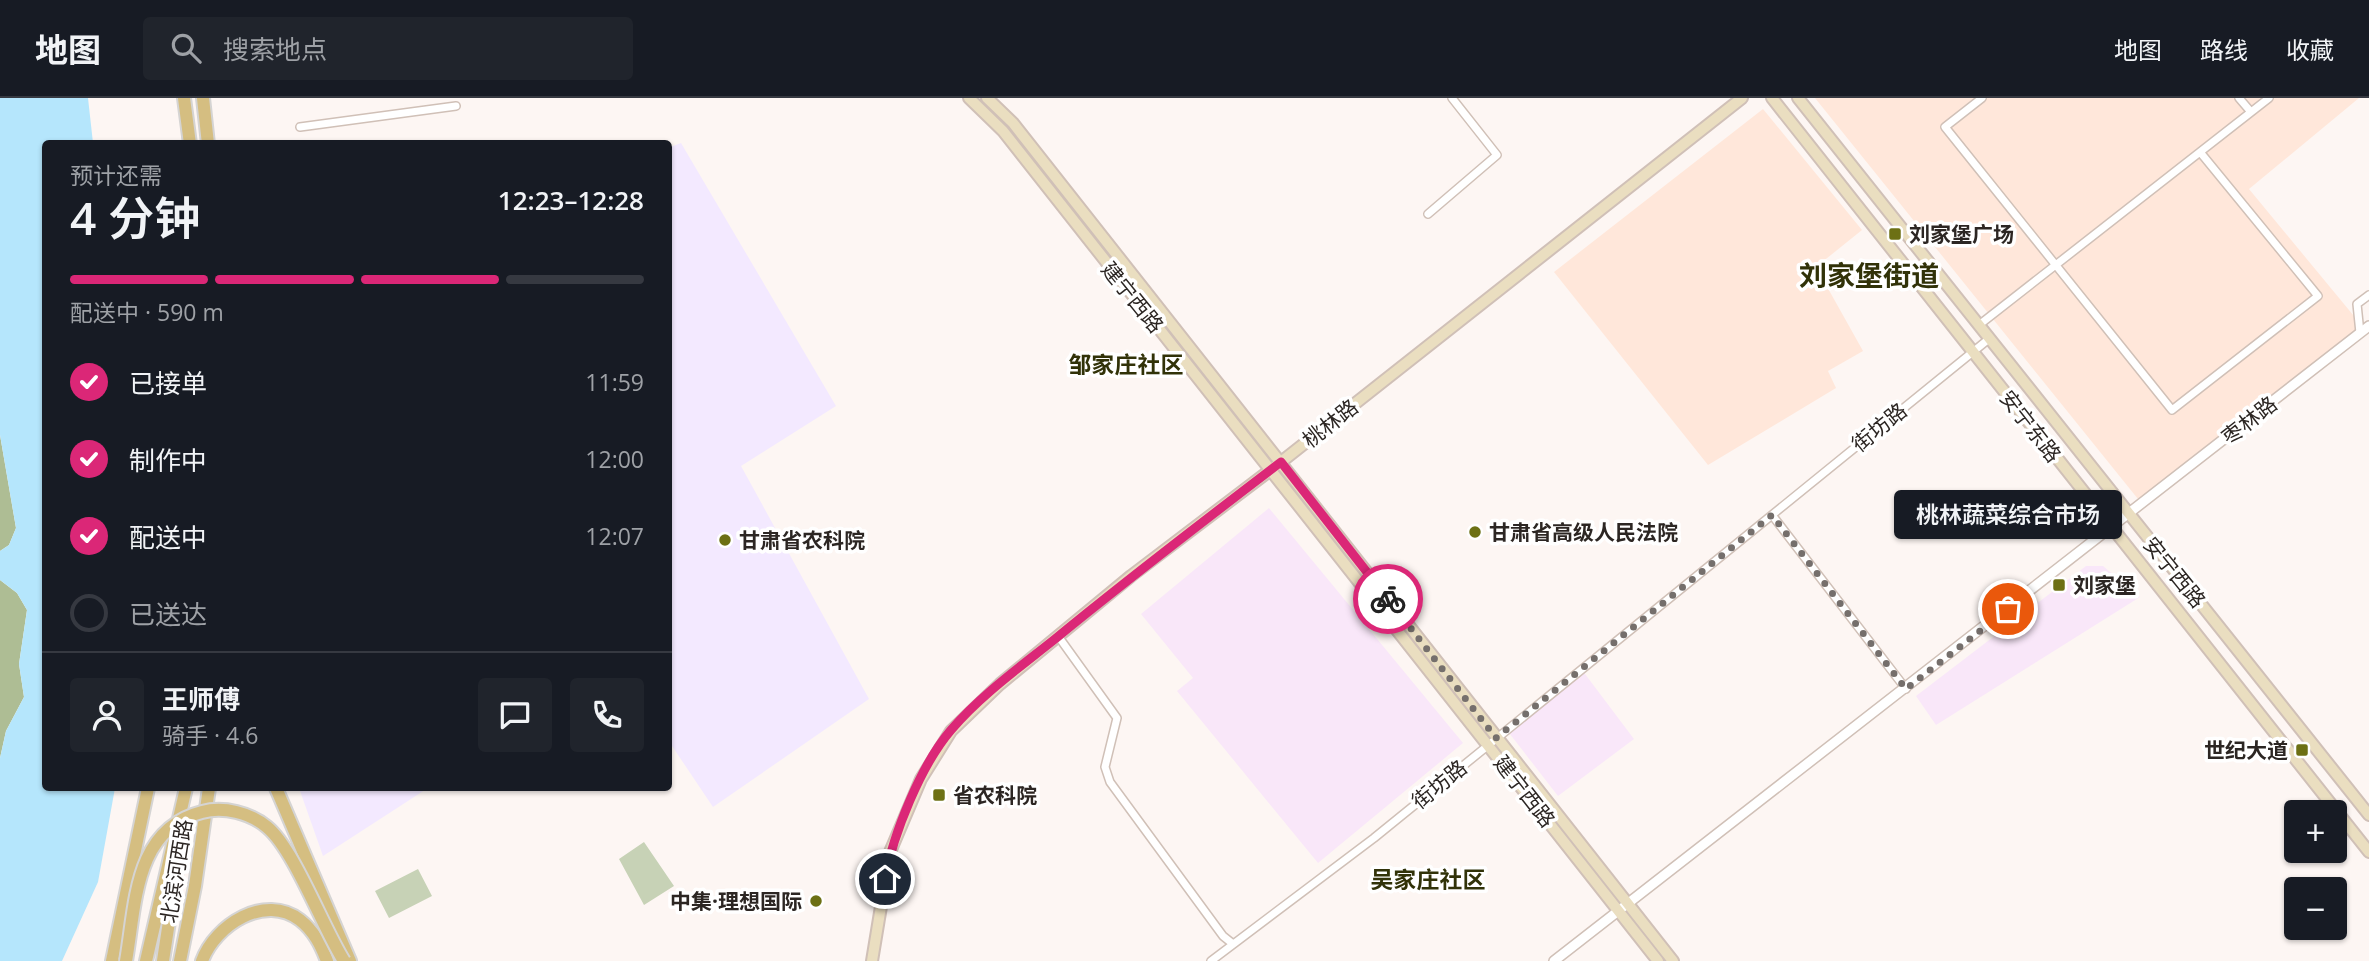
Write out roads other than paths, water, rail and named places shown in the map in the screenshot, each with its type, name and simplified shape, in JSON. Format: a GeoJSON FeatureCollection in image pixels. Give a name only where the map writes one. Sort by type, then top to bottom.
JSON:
{"type":"FeatureCollection","features":[{"type":"Feature","properties":{"kind":"main road"},"geometry":{"type":"LineString","coordinates":[[184,98],[189,140]]}},
{"type":"Feature","properties":{"kind":"main road"},"geometry":{"type":"LineString","coordinates":[[202,98],[207,140]]}},
{"type":"Feature","properties":{"kind":"main road","name":"建宁西路"},"geometry":{"type":"LineString","coordinates":[[970,98],[1003,131],[1276,466]]}},
{"type":"Feature","properties":{"kind":"main road","name":"建宁西路"},"geometry":{"type":"LineString","coordinates":[[987,98],[1013,123],[1276,466],[1623,907],[1673,961]]}},
{"type":"Feature","properties":{"kind":"main road","name":"桃林路"},"geometry":{"type":"LineString","coordinates":[[872,961],[890,852],[921,779],[951,731],[1000,684],[1058,636],[1742,98]]}},
{"type":"Feature","properties":{"kind":"main road","name":"安宁东路"},"geometry":{"type":"LineString","coordinates":[[1772,98],[2369,852]]}},
{"type":"Feature","properties":{"kind":"main road","name":"安宁西路"},"geometry":{"type":"LineString","coordinates":[[1798,98],[2369,815]]}},
{"type":"Feature","properties":{"kind":"main road"},"geometry":{"type":"LineString","coordinates":[[112,961],[147,791]]}},
{"type":"Feature","properties":{"kind":"main road"},"geometry":{"type":"LineString","coordinates":[[146,961],[187,791]]}},
{"type":"Feature","properties":{"kind":"main road","name":"北滨河西路"},"geometry":{"type":"LineString","coordinates":[[163,961],[188,791]]}},
{"type":"Feature","properties":{"kind":"main road","name":"北滨河西路"},"geometry":{"type":"LineString","coordinates":[[180,961],[195,886],[209,791]]}},
{"type":"Feature","properties":{"kind":"main road"},"geometry":{"type":"LineString","coordinates":[[277,791],[350,961]]}},
{"type":"Feature","properties":{"kind":"main road"},"geometry":{"type":"LineString","coordinates":[[125,961],[137,883],[146,859],[161,834],[185,816],[213,809],[242,813],[268,828],[286,851],[344,961]]}},
{"type":"Feature","properties":{"kind":"main road","name":"建宁西路"},"geometry":{"type":"LineString","coordinates":[[1623,907],[1658,961]]}},
{"type":"Feature","properties":{"kind":"main road"},"geometry":{"type":"LineString","coordinates":[[204,956],[238,917],[260,911],[281,911],[299,919],[318,939],[327,961]]}},
{"type":"Feature","properties":{"kind":"street"},"geometry":{"type":"LineString","coordinates":[[1428,214],[1497,155],[1452,98]]}},
{"type":"Feature","properties":{"kind":"street"},"geometry":{"type":"LineString","coordinates":[[1982,98],[1945,127],[2172,410],[2318,296],[2200,152]]}},
{"type":"Feature","properties":{"kind":"street"},"geometry":{"type":"LineString","coordinates":[[2239,98],[2251,113]]}},
{"type":"Feature","properties":{"kind":"street"},"geometry":{"type":"LineString","coordinates":[[1979,326],[2269,98]]}},
{"type":"Feature","properties":{"kind":"street"},"geometry":{"type":"LineString","coordinates":[[300,127],[456,106]]}},
{"type":"Feature","properties":{"kind":"street"},"geometry":{"type":"LineString","coordinates":[[2360,333],[2357,304],[2369,295]]}},
{"type":"Feature","properties":{"kind":"street","name":"枣林路"},"geometry":{"type":"LineString","coordinates":[[1554,961],[2369,326]]}},
{"type":"Feature","properties":{"kind":"street","name":"街坊路"},"geometry":{"type":"LineString","coordinates":[[1211,961],[1374,838],[1990,338]]}},
{"type":"Feature","properties":{"kind":"street"},"geometry":{"type":"LineString","coordinates":[[1772,515],[1906,689]]}},
{"type":"Feature","properties":{"kind":"street"},"geometry":{"type":"LineString","coordinates":[[1058,636],[1117,718],[1105,766],[1110,782],[1223,936],[1233,944]]}},
{"type":"Feature","properties":{"kind":"water"},"geometry":{"type":"Polygon","coordinates":[[[0,98],[88,98],[93,140],[42,140],[42,791],[114,791],[98,882],[62,961],[0,961],[0,758],[6,731],[24,697],[19,664],[27,610],[17,593],[0,580],[0,551],[9,545],[16,528],[0,435],[0,98]]]}},
{"type":"Feature","properties":{"kind":"place","name":"刘家堡广场"},"geometry":{"type":"Point","coordinates":[1895,234]}},
{"type":"Feature","properties":{"kind":"place","name":"甘肃省高级人民法院"},"geometry":{"type":"Point","coordinates":[1475,532]}},
{"type":"Feature","properties":{"kind":"place","name":"甘肃省农科院"},"geometry":{"type":"Point","coordinates":[725,540]}},
{"type":"Feature","properties":{"kind":"place","name":"刘家堡"},"geometry":{"type":"Point","coordinates":[2059,585]}},
{"type":"Feature","properties":{"kind":"place","name":"桃林蔬菜综合市场"},"geometry":{"type":"Point","coordinates":[2008,609]}},
{"type":"Feature","properties":{"kind":"place","name":"世纪大道"},"geometry":{"type":"Point","coordinates":[2302,750]}},
{"type":"Feature","properties":{"kind":"place","name":"省农科院"},"geometry":{"type":"Point","coordinates":[939,795]}},
{"type":"Feature","properties":{"kind":"place","name":"中集·理想国际"},"geometry":{"type":"Point","coordinates":[816,901]}},
{"type":"Feature","properties":{"kind":"district","name":"刘家堡街道"},"geometry":{"type":"Point","coordinates":[1869,275]}},
{"type":"Feature","properties":{"kind":"district","name":"邹家庄社区"},"geometry":{"type":"Point","coordinates":[1126,364]}},
{"type":"Feature","properties":{"kind":"district","name":"吴家庄社区"},"geometry":{"type":"Point","coordinates":[1428,879]}}]}
